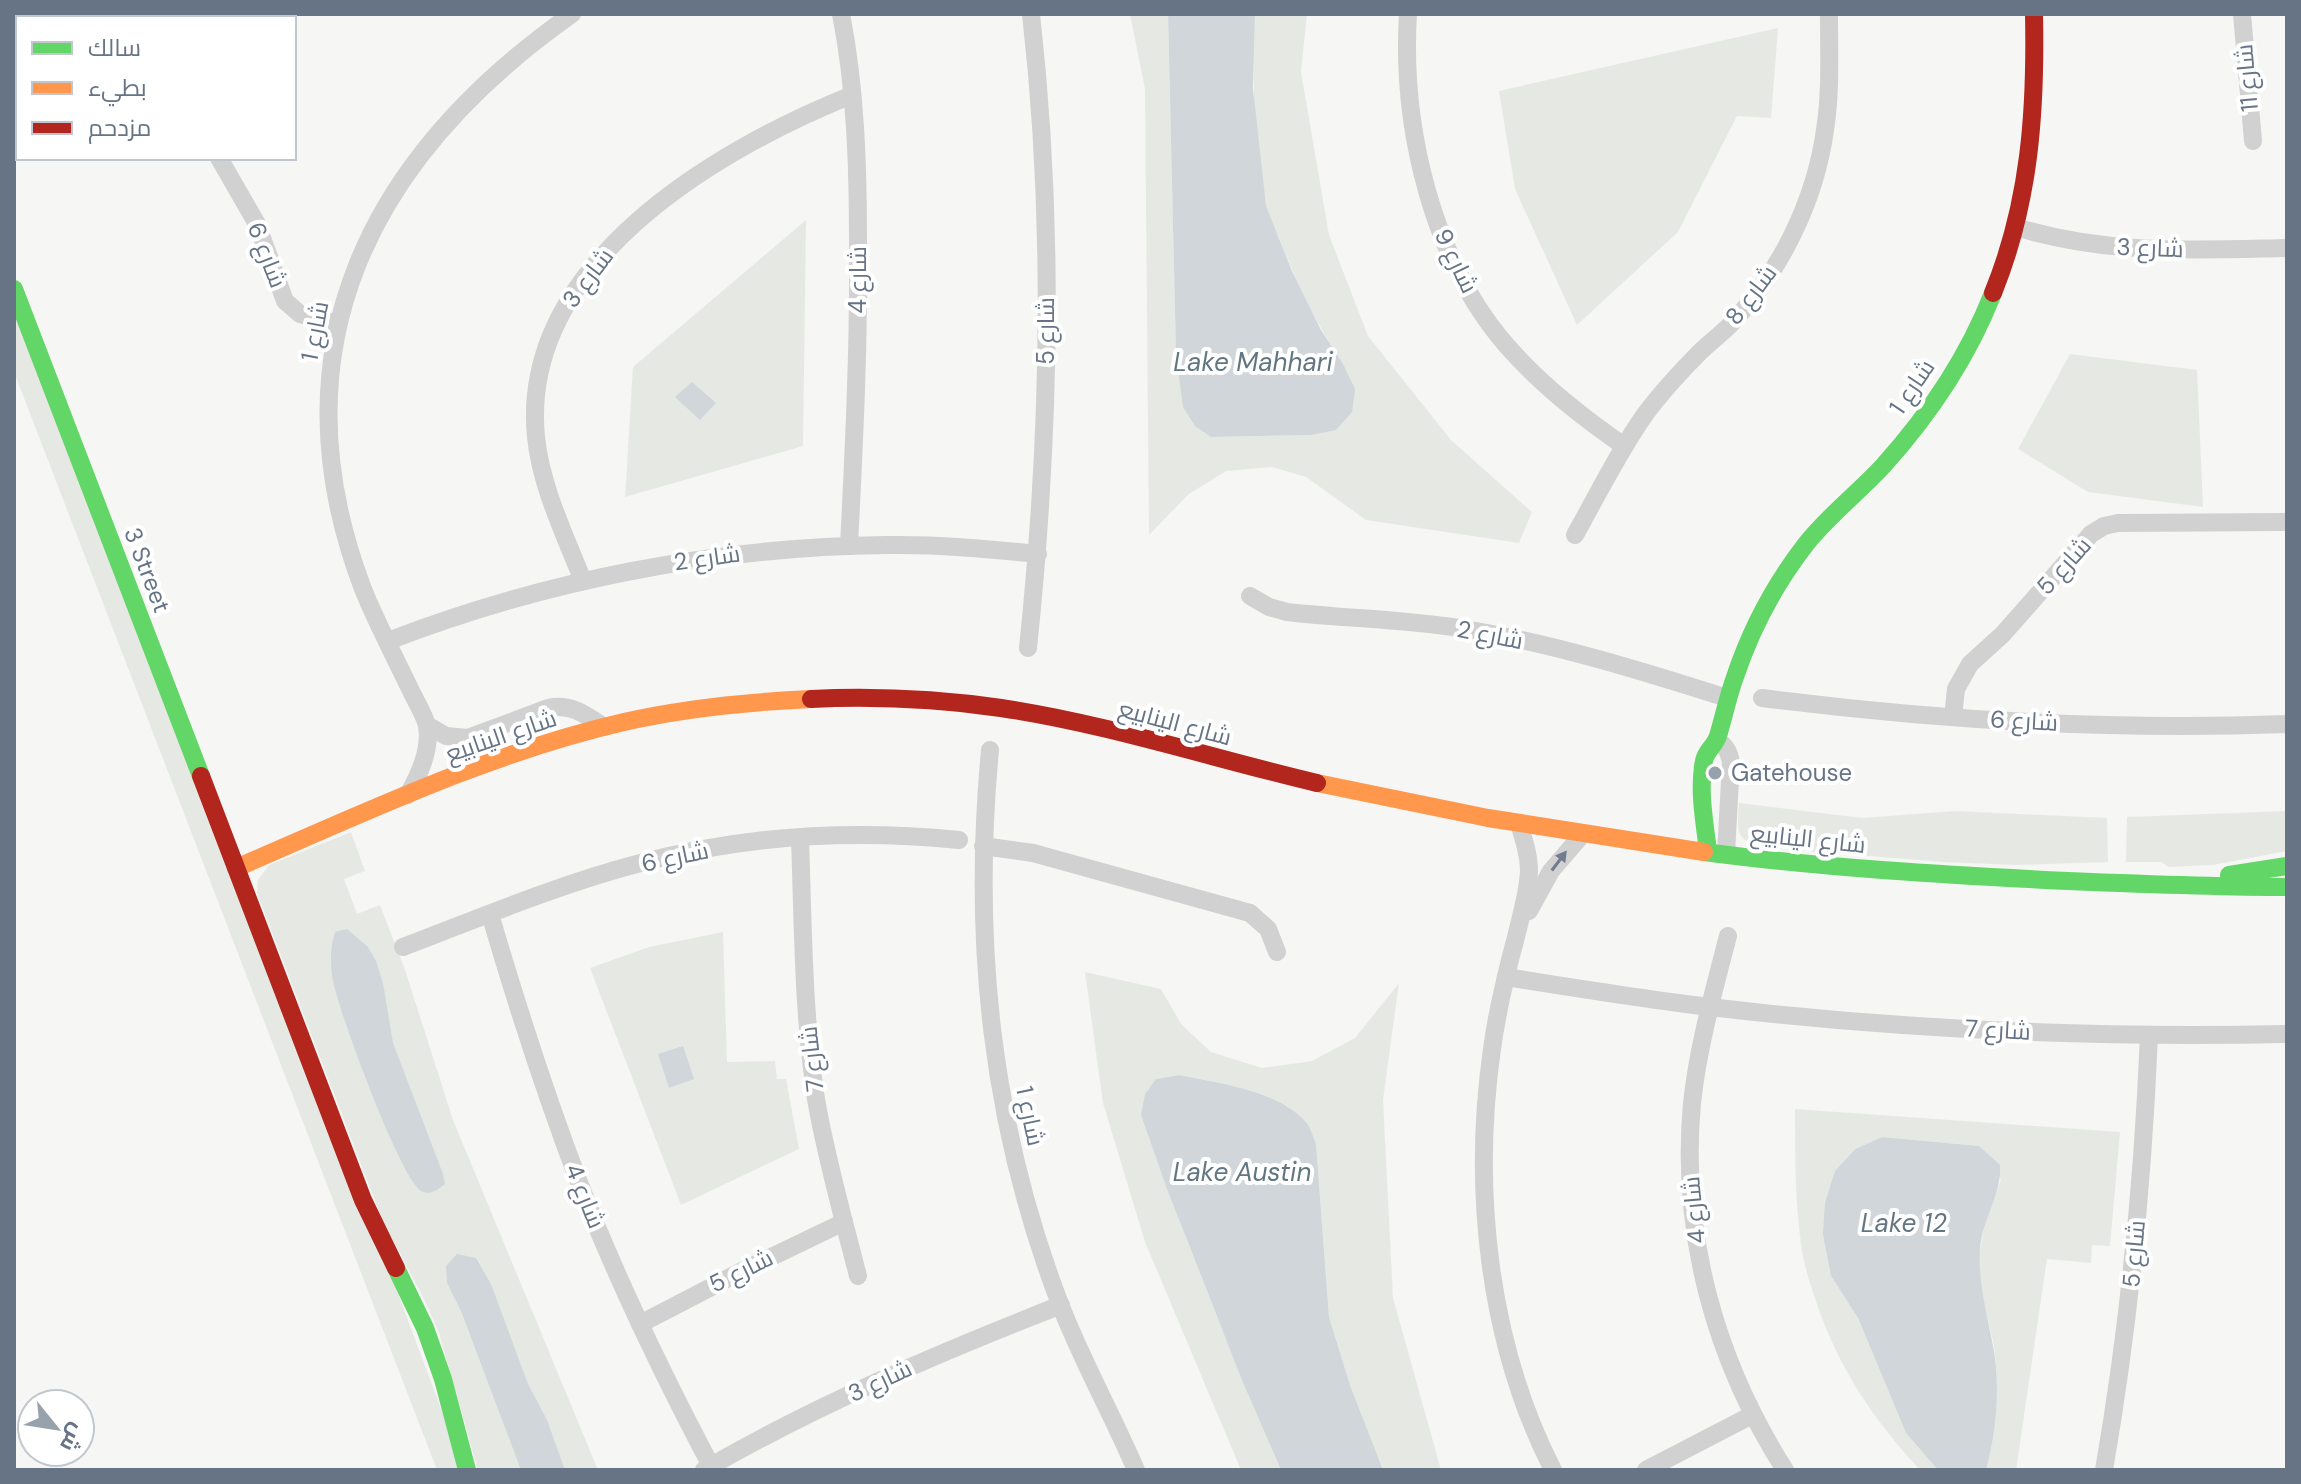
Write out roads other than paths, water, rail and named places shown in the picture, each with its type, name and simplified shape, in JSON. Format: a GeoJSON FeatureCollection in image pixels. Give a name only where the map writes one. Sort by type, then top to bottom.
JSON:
{"type":"FeatureCollection","features":[{"type":"Feature","properties":{"kind":"street","name":"شارع 1"},"geometry":{"type":"LineString","coordinates":[[427,725],[364,591],[346,539],[335,485],[329,386],[338,324],[363,251],[414,161],[444,124],[477,91],[572,14]]}},
{"type":"Feature","properties":{"kind":"street","name":"شارع 4"},"geometry":{"type":"LineString","coordinates":[[841,14],[857,155],[858,283],[849,546]]}},
{"type":"Feature","properties":{"kind":"street","name":"شارع 5"},"geometry":{"type":"LineString","coordinates":[[1028,648],[1038,554],[1046,390],[1046,243],[1040,113],[1031,14]]}},
{"type":"Feature","properties":{"kind":"street","name":"شارع 9"},"geometry":{"type":"LineString","coordinates":[[1408,14],[1407,88],[1413,132],[1437,224],[1457,267],[1506,345],[1543,384],[1624,446]]}},
{"type":"Feature","properties":{"kind":"street","name":"شارع 8"},"geometry":{"type":"LineString","coordinates":[[1575,535],[1624,446],[1672,382],[1729,326],[1762,286],[1792,236],[1815,177],[1825,130],[1829,14]]}},
{"type":"Feature","properties":{"kind":"street","name":"شارع 1"},"geometry":{"type":"LineString","coordinates":[[1717,853],[1703,762],[1709,747],[1717,740],[1727,698],[1757,620],[1793,561],[1828,518],[1874,475],[1905,439],[1948,379],[1979,324],[2000,276],[2016,227],[2028,172],[2034,116],[2034,14]]}},
{"type":"Feature","properties":{"kind":"street","name":"شارع 11"},"geometry":{"type":"LineString","coordinates":[[2242,14],[2253,141]]}},
{"type":"Feature","properties":{"kind":"street","name":"شارع 3"},"geometry":{"type":"LineString","coordinates":[[583,581],[546,486],[536,437],[537,390],[547,343],[566,302],[591,268],[619,238],[701,173],[756,140],[852,95]]}},
{"type":"Feature","properties":{"kind":"street","name":"شارع 6"},"geometry":{"type":"LineString","coordinates":[[220,160],[257,224],[285,301],[300,314],[338,324]]}},
{"type":"Feature","properties":{"kind":"street","name":"شارع 3"},"geometry":{"type":"LineString","coordinates":[[2016,227],[2051,238],[2119,248],[2287,248]]}},
{"type":"Feature","properties":{"kind":"street","name":"3 Street"},"geometry":{"type":"LineString","coordinates":[[14,289],[363,1200],[425,1328],[443,1379],[467,1470]]}},
{"type":"Feature","properties":{"kind":"street","name":"شارع 5"},"geometry":{"type":"LineString","coordinates":[[1953,717],[1956,689],[1970,664],[2003,634],[2091,534],[2104,526],[2118,523],[2287,522]]}},
{"type":"Feature","properties":{"kind":"street","name":"شارع 2"},"geometry":{"type":"LineString","coordinates":[[388,641],[434,623],[583,581],[713,556],[849,546],[928,546],[1038,554]]}},
{"type":"Feature","properties":{"kind":"street","name":"شارع 2"},"geometry":{"type":"LineString","coordinates":[[1250,596],[1269,607],[1287,612],[1413,622],[1538,644],[1617,664],[1727,698]]}},
{"type":"Feature","properties":{"kind":"street","name":"شارع الينابيع"},"geometry":{"type":"LineString","coordinates":[[236,868],[408,795],[538,747],[604,727],[673,713],[814,699],[885,698],[1024,712],[1092,726],[1307,781],[1581,836],[1786,863],[1903,873],[2203,888],[2287,887]]}},
{"type":"Feature","properties":{"kind":"street","name":"شارع 6"},"geometry":{"type":"LineString","coordinates":[[1762,698],[1953,717],[2133,725],[2287,724]]}},
{"type":"Feature","properties":{"kind":"street"},"geometry":{"type":"LineString","coordinates":[[408,795],[426,751],[427,725],[446,736],[468,738],[548,708],[562,707],[575,709],[604,727]]}},
{"type":"Feature","properties":{"kind":"street"},"geometry":{"type":"LineString","coordinates":[[1717,740],[1724,745],[1731,762],[1717,853]]}},
{"type":"Feature","properties":{"kind":"street","name":"شارع 1"},"geometry":{"type":"LineString","coordinates":[[990,750],[983,846],[983,947],[996,1066],[1022,1190],[1061,1305],[1136,1470]]}},
{"type":"Feature","properties":{"kind":"street"},"geometry":{"type":"LineString","coordinates":[[1519,824],[1529,874],[1492,1050],[1484,1171],[1487,1232],[1503,1328],[1516,1375],[1553,1470]]}},
{"type":"Feature","properties":{"kind":"street","name":"شارع 6"},"geometry":{"type":"LineString","coordinates":[[403,947],[563,887],[632,865],[724,846],[800,838],[891,835],[959,840]]}},
{"type":"Feature","properties":{"kind":"street"},"geometry":{"type":"LineString","coordinates":[[1515,939],[1551,871],[1581,836]]}},
{"type":"Feature","properties":{"kind":"street","name":"شارع 7"},"geometry":{"type":"LineString","coordinates":[[800,838],[812,1066],[823,1134],[858,1276]]}},
{"type":"Feature","properties":{"kind":"street"},"geometry":{"type":"LineString","coordinates":[[983,846],[1055,859],[1250,913],[1268,929],[1277,952]]}},
{"type":"Feature","properties":{"kind":"street","name":"شارع الينابيع"},"geometry":{"type":"LineString","coordinates":[[2123,883],[2149,878],[2234,875],[2287,866]]}},
{"type":"Feature","properties":{"kind":"street","name":"شارع 4"},"geometry":{"type":"LineString","coordinates":[[490,914],[560,1131],[597,1228],[708,1468]]}},
{"type":"Feature","properties":{"kind":"street","name":"شارع 4"},"geometry":{"type":"LineString","coordinates":[[1728,936],[1710,1007],[1693,1100],[1690,1163],[1694,1226],[1705,1288],[1717,1329],[1752,1415],[1785,1470]]}},
{"type":"Feature","properties":{"kind":"street"},"geometry":{"type":"LineString","coordinates":[[1506,977],[1710,1007]]}},
{"type":"Feature","properties":{"kind":"street","name":"شارع 7"},"geometry":{"type":"LineString","coordinates":[[1710,1007],[1958,1029],[2149,1035],[2287,1034]]}},
{"type":"Feature","properties":{"kind":"street","name":"شارع 5"},"geometry":{"type":"LineString","coordinates":[[2104,1470],[2134,1267],[2149,1035]]}},
{"type":"Feature","properties":{"kind":"street","name":"شارع 5"},"geometry":{"type":"LineString","coordinates":[[640,1324],[844,1222]]}},
{"type":"Feature","properties":{"kind":"street","name":"شارع 3"},"geometry":{"type":"LineString","coordinates":[[708,1468],[876,1383],[1061,1305]]}},
{"type":"Feature","properties":{"kind":"street"},"geometry":{"type":"LineString","coordinates":[[1646,1470],[1752,1415]]}},
{"type":"Feature","properties":{"kind":"water","name":"Lake Mahhari"},"geometry":{"type":"Polygon","coordinates":[[[1168,14],[1255,14],[1253,88],[1266,206],[1292,271],[1355,389],[1352,412],[1336,430],[1311,435],[1211,437],[1195,426],[1183,407],[1176,354],[1168,14]]]}},
{"type":"Feature","properties":{"kind":"water"},"geometry":{"type":"Polygon","coordinates":[[[692,382],[716,403],[700,420],[675,397],[692,382]]]}},
{"type":"Feature","properties":{"kind":"water"},"geometry":{"type":"Polygon","coordinates":[[[347,929],[368,947],[376,961],[393,1043],[443,1174],[445,1184],[438,1190],[423,1192],[413,1182],[401,1160],[372,1094],[337,998],[331,969],[332,944],[335,932],[347,929]]]}},
{"type":"Feature","properties":{"kind":"water"},"geometry":{"type":"Polygon","coordinates":[[[683,1046],[694,1079],[669,1088],[658,1054],[683,1046]]]}},
{"type":"Feature","properties":{"kind":"water","name":"Lake Austin"},"geometry":{"type":"Polygon","coordinates":[[[1179,1075],[1262,1095],[1292,1110],[1308,1126],[1316,1144],[1329,1317],[1350,1385],[1383,1470],[1281,1470],[1242,1380],[1141,1115],[1145,1094],[1156,1079],[1179,1075]]]}},
{"type":"Feature","properties":{"kind":"water","name":"Lake 12"},"geometry":{"type":"Polygon","coordinates":[[[1882,1137],[1979,1146],[2000,1165],[1998,1186],[1980,1249],[1981,1284],[1995,1356],[1997,1389],[1993,1439],[1986,1470],[1938,1470],[1906,1433],[1858,1318],[1831,1276],[1823,1234],[1825,1203],[1835,1171],[1855,1149],[1882,1137]]]}},
{"type":"Feature","properties":{"kind":"water"},"geometry":{"type":"Polygon","coordinates":[[[457,1254],[476,1258],[491,1284],[528,1384],[547,1420],[565,1470],[521,1470],[461,1311],[447,1283],[446,1266],[457,1254]]]}},
{"type":"Feature","properties":{"kind":"place","name":"Gatehouse"},"geometry":{"type":"Point","coordinates":[1715,773]}}]}
